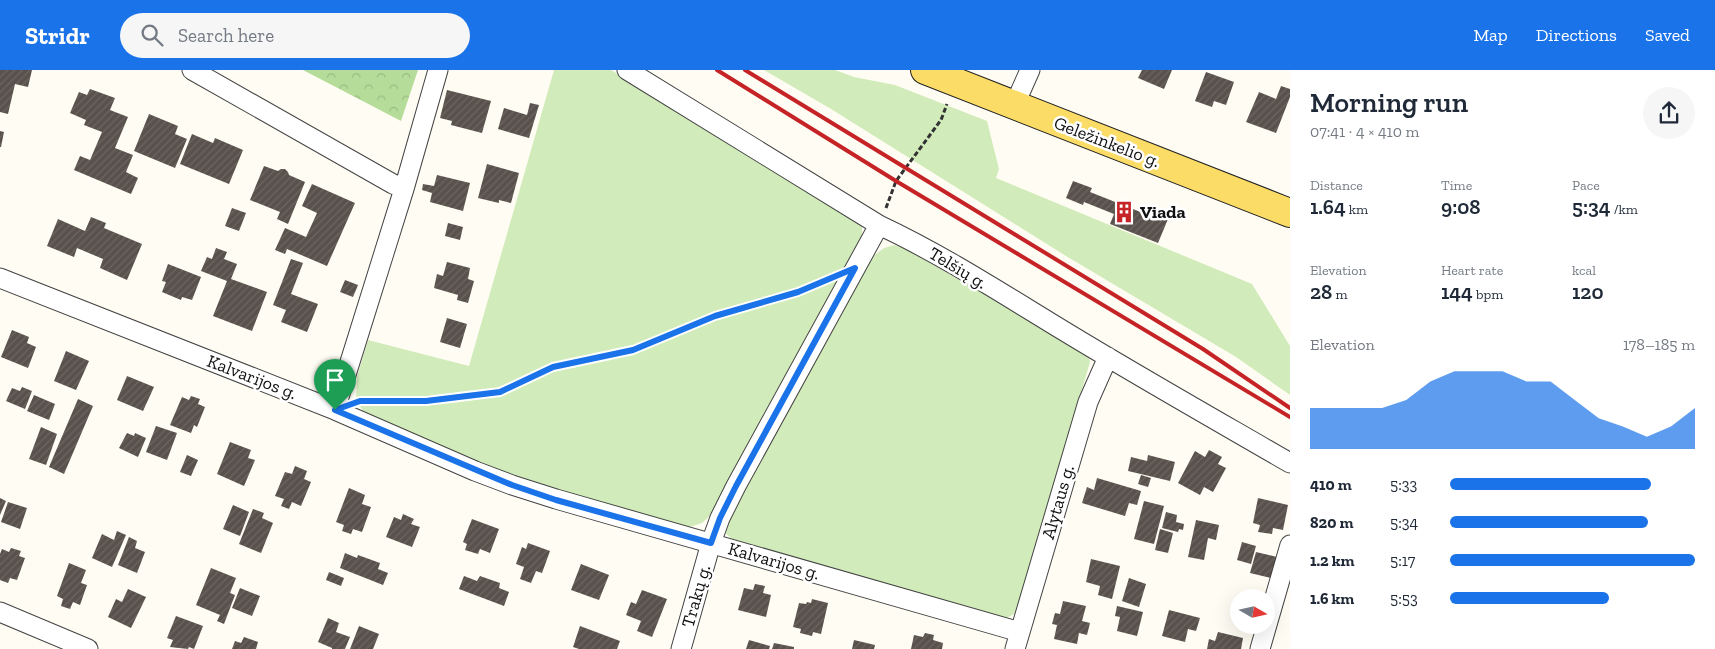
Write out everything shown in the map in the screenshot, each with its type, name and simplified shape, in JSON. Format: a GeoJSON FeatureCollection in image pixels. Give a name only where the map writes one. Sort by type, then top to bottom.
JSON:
{"type":"FeatureCollection","features":[{"type":"Feature","properties":{"kind":"main road","name":"Geležinkelio g."},"geometry":{"type":"LineString","coordinates":[[924,70],[1290,213]]}},
{"type":"Feature","properties":{"kind":"street"},"geometry":{"type":"LineString","coordinates":[[192,70],[404,189]]}},
{"type":"Feature","properties":{"kind":"street"},"geometry":{"type":"LineString","coordinates":[[335,410],[404,189],[438,70]]}},
{"type":"Feature","properties":{"kind":"street","name":"Telšių g."},"geometry":{"type":"LineString","coordinates":[[627,70],[879,225],[943,258],[1108,358],[1290,463]]}},
{"type":"Feature","properties":{"kind":"street"},"geometry":{"type":"LineString","coordinates":[[1014,106],[1030,70]]}},
{"type":"Feature","properties":{"kind":"street","name":"Trakų g."},"geometry":{"type":"LineString","coordinates":[[681,649],[720,518],[879,225]]}},
{"type":"Feature","properties":{"kind":"street","name":"Kalvarijos g."},"geometry":{"type":"LineString","coordinates":[[0,278],[335,410],[512,485],[556,500],[711,543],[1018,641]]}},
{"type":"Feature","properties":{"kind":"street","name":"Alytaus g."},"geometry":{"type":"LineString","coordinates":[[1018,641],[1088,402],[1108,358]]}},
{"type":"Feature","properties":{"kind":"street"},"geometry":{"type":"LineString","coordinates":[[1260,649],[1290,544]]}},
{"type":"Feature","properties":{"kind":"street"},"geometry":{"type":"LineString","coordinates":[[0,612],[88,649]]}},
{"type":"Feature","properties":{"kind":"path"},"geometry":{"type":"LineString","coordinates":[[879,225],[896,181],[941,120],[948,103],[960,84]]}},
{"type":"Feature","properties":{"kind":"path"},"geometry":{"type":"LineString","coordinates":[[335,410],[360,401],[426,401],[500,392],[553,367],[633,350],[715,316],[798,292],[855,268]]}},
{"type":"Feature","properties":{"kind":"green space"},"geometry":{"type":"Polygon","coordinates":[[[303,70],[418,70],[401,121],[303,70]]]}},
{"type":"Feature","properties":{"kind":"green space"},"geometry":{"type":"Polygon","coordinates":[[[554,70],[611,70],[858,220],[862,226],[862,236],[711,515],[702,523],[687,528],[519,480],[364,413],[356,399],[357,377],[368,340],[469,366],[554,70]]]}},
{"type":"Feature","properties":{"kind":"green space"},"geometry":{"type":"Polygon","coordinates":[[[764,70],[835,70],[854,77],[895,85],[987,121],[999,169],[996,178],[1252,284],[1290,346],[1290,395],[1236,357],[1066,256],[831,109],[764,70]]]}},
{"type":"Feature","properties":{"kind":"green space"},"geometry":{"type":"Polygon","coordinates":[[[894,245],[904,248],[1089,356],[1090,362],[1020,603],[1014,614],[1005,619],[732,539],[726,534],[727,524],[796,393],[872,257],[884,248],[894,245]]]}},
{"type":"Feature","properties":{"kind":"building"},"geometry":{"type":"Polygon","coordinates":[[[0,70],[32,70],[28,87],[15,84],[8,114],[0,112],[0,70]]]}},
{"type":"Feature","properties":{"kind":"building"},"geometry":{"type":"Polygon","coordinates":[[[1142,70],[1172,70],[1164,89],[1138,78],[1142,70]]]}},
{"type":"Feature","properties":{"kind":"building"},"geometry":{"type":"Polygon","coordinates":[[[1206,72],[1234,82],[1226,105],[1214,101],[1212,107],[1195,101],[1206,72]]]}},
{"type":"Feature","properties":{"kind":"building"},"geometry":{"type":"Polygon","coordinates":[[[1281,86],[1290,89],[1290,97],[1276,133],[1246,122],[1259,92],[1276,99],[1281,86]]]}},
{"type":"Feature","properties":{"kind":"building"},"geometry":{"type":"Polygon","coordinates":[[[90,89],[115,98],[110,110],[128,117],[115,148],[133,155],[126,172],[138,178],[131,194],[74,170],[80,156],[90,160],[102,132],[84,125],[86,120],[70,113],[79,92],[87,95],[90,89]]]}},
{"type":"Feature","properties":{"kind":"building"},"geometry":{"type":"Polygon","coordinates":[[[447,90],[491,101],[482,133],[451,125],[452,121],[440,118],[447,90]]]}},
{"type":"Feature","properties":{"kind":"building"},"geometry":{"type":"Polygon","coordinates":[[[530,103],[539,105],[529,138],[498,129],[504,108],[527,115],[530,103]]]}},
{"type":"Feature","properties":{"kind":"building"},"geometry":{"type":"Polygon","coordinates":[[[149,114],[178,126],[175,134],[187,139],[175,168],[134,151],[149,114]]]}},
{"type":"Feature","properties":{"kind":"building"},"geometry":{"type":"Polygon","coordinates":[[[0,131],[4,132],[1,147],[0,147],[0,131]]]}},
{"type":"Feature","properties":{"kind":"building"},"geometry":{"type":"Polygon","coordinates":[[[192,134],[213,143],[215,138],[243,150],[229,184],[180,164],[192,134]]]}},
{"type":"Feature","properties":{"kind":"building"},"geometry":{"type":"Polygon","coordinates":[[[487,164],[519,173],[511,203],[499,200],[499,203],[478,198],[487,164]]]}},
{"type":"Feature","properties":{"kind":"building"},"geometry":{"type":"Polygon","coordinates":[[[264,166],[278,171],[285,169],[289,175],[305,182],[288,224],[277,219],[280,212],[250,200],[264,166]]]}},
{"type":"Feature","properties":{"kind":"building"},"geometry":{"type":"Polygon","coordinates":[[[437,175],[470,183],[463,211],[430,202],[432,193],[422,190],[423,184],[434,186],[437,175]]]}},
{"type":"Feature","properties":{"kind":"building","name":"Viada"},"geometry":{"type":"Polygon","coordinates":[[[1073,181],[1092,188],[1090,192],[1143,213],[1144,210],[1168,219],[1158,243],[1110,224],[1114,214],[1084,202],[1083,205],[1066,198],[1073,181]]]}},
{"type":"Feature","properties":{"kind":"building"},"geometry":{"type":"Polygon","coordinates":[[[312,184],[355,203],[327,266],[287,249],[285,254],[275,250],[285,228],[306,237],[317,213],[302,206],[312,184]]]}},
{"type":"Feature","properties":{"kind":"building"},"geometry":{"type":"Polygon","coordinates":[[[232,208],[246,213],[239,231],[225,226],[232,208]]]}},
{"type":"Feature","properties":{"kind":"building"},"geometry":{"type":"Polygon","coordinates":[[[91,217],[106,223],[104,228],[142,244],[127,280],[100,268],[103,259],[77,248],[74,257],[47,246],[58,219],[85,231],[91,217]]]}},
{"type":"Feature","properties":{"kind":"building"},"geometry":{"type":"Polygon","coordinates":[[[448,223],[463,227],[460,240],[445,236],[448,223]]]}},
{"type":"Feature","properties":{"kind":"building"},"geometry":{"type":"Polygon","coordinates":[[[216,248],[227,252],[224,259],[237,264],[231,279],[267,292],[252,331],[213,316],[227,281],[201,271],[207,257],[212,259],[216,248]]]}},
{"type":"Feature","properties":{"kind":"building"},"geometry":{"type":"Polygon","coordinates":[[[291,259],[303,263],[291,294],[318,304],[307,332],[281,322],[286,310],[273,305],[291,259]]]}},
{"type":"Feature","properties":{"kind":"building"},"geometry":{"type":"Polygon","coordinates":[[[447,262],[470,268],[468,279],[474,281],[468,303],[457,300],[458,295],[434,288],[437,274],[443,276],[447,262]]]}},
{"type":"Feature","properties":{"kind":"building"},"geometry":{"type":"Polygon","coordinates":[[[168,264],[201,277],[192,300],[182,297],[181,300],[162,292],[166,282],[162,281],[168,264]]]}},
{"type":"Feature","properties":{"kind":"building"},"geometry":{"type":"Polygon","coordinates":[[[345,280],[358,285],[353,297],[340,292],[345,280]]]}},
{"type":"Feature","properties":{"kind":"building"},"geometry":{"type":"Polygon","coordinates":[[[447,318],[467,324],[460,348],[440,342],[447,318]]]}},
{"type":"Feature","properties":{"kind":"building"},"geometry":{"type":"Polygon","coordinates":[[[12,330],[29,337],[27,343],[36,347],[28,368],[1,357],[12,330]]]}},
{"type":"Feature","properties":{"kind":"building"},"geometry":{"type":"Polygon","coordinates":[[[66,351],[89,361],[76,390],[54,381],[66,351]]]}},
{"type":"Feature","properties":{"kind":"building"},"geometry":{"type":"Polygon","coordinates":[[[127,376],[154,387],[143,411],[117,400],[127,376]]]}},
{"type":"Feature","properties":{"kind":"building"},"geometry":{"type":"Polygon","coordinates":[[[22,387],[32,391],[25,409],[6,401],[12,388],[20,391],[22,387]]]}},
{"type":"Feature","properties":{"kind":"building"},"geometry":{"type":"Polygon","coordinates":[[[34,395],[55,404],[49,420],[27,411],[34,395]]]}},
{"type":"Feature","properties":{"kind":"building"},"geometry":{"type":"Polygon","coordinates":[[[191,396],[200,399],[198,404],[205,407],[197,427],[194,425],[191,433],[170,425],[182,397],[189,400],[191,396]]]}},
{"type":"Feature","properties":{"kind":"building"},"geometry":{"type":"Polygon","coordinates":[[[78,399],[93,406],[64,474],[49,467],[78,399]]]}},
{"type":"Feature","properties":{"kind":"building"},"geometry":{"type":"Polygon","coordinates":[[[156,426],[177,433],[167,460],[146,452],[156,426]]]}},
{"type":"Feature","properties":{"kind":"building"},"geometry":{"type":"Polygon","coordinates":[[[41,427],[57,434],[46,465],[29,459],[41,427]]]}},
{"type":"Feature","properties":{"kind":"building"},"geometry":{"type":"Polygon","coordinates":[[[127,433],[134,436],[135,433],[146,438],[138,457],[119,448],[127,433]]]}},
{"type":"Feature","properties":{"kind":"building"},"geometry":{"type":"Polygon","coordinates":[[[230,442],[251,450],[248,458],[255,460],[244,486],[217,474],[230,442]]]}},
{"type":"Feature","properties":{"kind":"building"},"geometry":{"type":"Polygon","coordinates":[[[1209,450],[1222,457],[1218,464],[1226,468],[1213,492],[1204,487],[1200,495],[1178,483],[1195,451],[1205,457],[1209,450]]]}},
{"type":"Feature","properties":{"kind":"building"},"geometry":{"type":"Polygon","coordinates":[[[187,455],[198,460],[191,476],[180,472],[187,455]]]}},
{"type":"Feature","properties":{"kind":"building"},"geometry":{"type":"Polygon","coordinates":[[[1148,455],[1175,462],[1170,481],[1128,471],[1131,457],[1147,461],[1148,455]]]}},
{"type":"Feature","properties":{"kind":"building"},"geometry":{"type":"Polygon","coordinates":[[[295,466],[307,471],[304,479],[311,482],[301,506],[292,502],[289,509],[281,506],[284,499],[275,496],[285,472],[292,474],[295,466]]]}},
{"type":"Feature","properties":{"kind":"building"},"geometry":{"type":"Polygon","coordinates":[[[1141,475],[1151,478],[1148,487],[1138,484],[1141,475]]]}},
{"type":"Feature","properties":{"kind":"building"},"geometry":{"type":"Polygon","coordinates":[[[1097,478],[1141,491],[1137,505],[1129,503],[1125,516],[1082,503],[1087,487],[1094,490],[1097,478]]]}},
{"type":"Feature","properties":{"kind":"building"},"geometry":{"type":"Polygon","coordinates":[[[349,488],[365,495],[362,504],[371,507],[362,532],[353,529],[351,534],[342,531],[344,525],[336,522],[349,488]]]}},
{"type":"Feature","properties":{"kind":"building"},"geometry":{"type":"Polygon","coordinates":[[[0,498],[6,501],[0,515],[0,498]]]}},
{"type":"Feature","properties":{"kind":"building"},"geometry":{"type":"Polygon","coordinates":[[[1258,498],[1288,505],[1283,530],[1273,528],[1272,534],[1258,532],[1260,525],[1253,523],[1258,498]]]}},
{"type":"Feature","properties":{"kind":"building"},"geometry":{"type":"Polygon","coordinates":[[[1144,501],[1164,506],[1154,544],[1134,539],[1144,501]]]}},
{"type":"Feature","properties":{"kind":"building"},"geometry":{"type":"Polygon","coordinates":[[[8,502],[27,508],[20,529],[1,522],[8,502]]]}},
{"type":"Feature","properties":{"kind":"building"},"geometry":{"type":"Polygon","coordinates":[[[233,505],[249,512],[240,536],[223,529],[233,505]]]}},
{"type":"Feature","properties":{"kind":"building"},"geometry":{"type":"Polygon","coordinates":[[[253,509],[264,513],[262,518],[273,523],[261,553],[239,544],[253,509]]]}},
{"type":"Feature","properties":{"kind":"building"},"geometry":{"type":"Polygon","coordinates":[[[1166,512],[1177,515],[1176,522],[1184,524],[1183,530],[1179,529],[1178,532],[1162,528],[1166,512]]]}},
{"type":"Feature","properties":{"kind":"building"},"geometry":{"type":"Polygon","coordinates":[[[403,514],[414,519],[411,524],[420,527],[412,547],[386,537],[394,517],[401,520],[403,514]]]}},
{"type":"Feature","properties":{"kind":"building"},"geometry":{"type":"Polygon","coordinates":[[[472,519],[499,529],[490,553],[480,549],[478,554],[465,550],[467,544],[463,542],[472,519]]]}},
{"type":"Feature","properties":{"kind":"building"},"geometry":{"type":"Polygon","coordinates":[[[1196,520],[1219,525],[1216,540],[1208,538],[1204,560],[1188,557],[1196,520]]]}},
{"type":"Feature","properties":{"kind":"building"},"geometry":{"type":"Polygon","coordinates":[[[1160,529],[1173,533],[1168,553],[1155,550],[1160,529]]]}},
{"type":"Feature","properties":{"kind":"building"},"geometry":{"type":"Polygon","coordinates":[[[117,531],[126,535],[112,567],[92,558],[102,534],[114,540],[117,531]]]}},
{"type":"Feature","properties":{"kind":"building"},"geometry":{"type":"Polygon","coordinates":[[[129,537],[137,541],[135,548],[145,552],[137,573],[118,565],[129,537]]]}},
{"type":"Feature","properties":{"kind":"building"},"geometry":{"type":"Polygon","coordinates":[[[1242,542],[1256,546],[1251,564],[1237,560],[1242,542]]]}},
{"type":"Feature","properties":{"kind":"building"},"geometry":{"type":"Polygon","coordinates":[[[528,543],[550,551],[542,573],[536,571],[531,583],[520,579],[524,567],[516,564],[522,547],[526,549],[528,543]]]}},
{"type":"Feature","properties":{"kind":"building"},"geometry":{"type":"Polygon","coordinates":[[[11,548],[21,551],[19,556],[25,558],[17,580],[10,578],[8,583],[0,580],[0,554],[2,549],[9,552],[11,548]]]}},
{"type":"Feature","properties":{"kind":"building"},"geometry":{"type":"Polygon","coordinates":[[[1256,552],[1277,557],[1271,578],[1250,573],[1256,552]]]}},
{"type":"Feature","properties":{"kind":"building"},"geometry":{"type":"Polygon","coordinates":[[[345,553],[357,558],[358,555],[380,563],[378,569],[388,573],[383,585],[340,568],[345,553]]]}},
{"type":"Feature","properties":{"kind":"building"},"geometry":{"type":"Polygon","coordinates":[[[1091,559],[1120,566],[1112,599],[1098,595],[1100,586],[1086,582],[1091,559]]]}},
{"type":"Feature","properties":{"kind":"building"},"geometry":{"type":"Polygon","coordinates":[[[69,563],[86,570],[81,583],[87,585],[80,605],[73,602],[70,609],[61,606],[63,599],[57,596],[69,563]]]}},
{"type":"Feature","properties":{"kind":"building"},"geometry":{"type":"Polygon","coordinates":[[[581,564],[609,575],[599,600],[571,590],[581,564]]]}},
{"type":"Feature","properties":{"kind":"building"},"geometry":{"type":"Polygon","coordinates":[[[211,568],[236,578],[230,593],[235,595],[224,624],[217,621],[220,615],[196,605],[211,568]]]}},
{"type":"Feature","properties":{"kind":"building"},"geometry":{"type":"Polygon","coordinates":[[[329,572],[344,578],[341,586],[326,580],[329,572]]]}},
{"type":"Feature","properties":{"kind":"building"},"geometry":{"type":"Polygon","coordinates":[[[464,576],[477,581],[480,576],[500,583],[499,588],[509,592],[504,606],[459,589],[464,576]]]}},
{"type":"Feature","properties":{"kind":"building"},"geometry":{"type":"Polygon","coordinates":[[[1129,578],[1146,584],[1139,607],[1122,601],[1129,578]]]}},
{"type":"Feature","properties":{"kind":"building"},"geometry":{"type":"Polygon","coordinates":[[[755,584],[765,586],[763,593],[771,595],[766,617],[738,610],[744,588],[753,590],[755,584]]]}},
{"type":"Feature","properties":{"kind":"building"},"geometry":{"type":"Polygon","coordinates":[[[240,588],[260,596],[252,616],[232,608],[240,588]]]}},
{"type":"Feature","properties":{"kind":"building"},"geometry":{"type":"Polygon","coordinates":[[[128,589],[146,597],[131,628],[108,617],[116,599],[122,602],[128,589]]]}},
{"type":"Feature","properties":{"kind":"building"},"geometry":{"type":"Polygon","coordinates":[[[642,590],[667,599],[652,637],[637,631],[641,621],[626,615],[631,602],[636,604],[642,590]]]}},
{"type":"Feature","properties":{"kind":"building"},"geometry":{"type":"Polygon","coordinates":[[[812,599],[828,603],[821,634],[813,632],[812,636],[800,633],[801,629],[793,627],[799,603],[811,603],[812,599]]]}},
{"type":"Feature","properties":{"kind":"building"},"geometry":{"type":"Polygon","coordinates":[[[1063,601],[1086,606],[1082,621],[1090,623],[1087,635],[1079,633],[1077,644],[1054,639],[1057,625],[1052,624],[1055,613],[1060,614],[1063,601]]]}},
{"type":"Feature","properties":{"kind":"building"},"geometry":{"type":"Polygon","coordinates":[[[1117,606],[1143,612],[1137,636],[1117,631],[1120,617],[1115,616],[1117,606]]]}},
{"type":"Feature","properties":{"kind":"building"},"geometry":{"type":"Polygon","coordinates":[[[1169,610],[1200,618],[1196,631],[1188,629],[1185,642],[1162,636],[1169,610]]]}},
{"type":"Feature","properties":{"kind":"building"},"geometry":{"type":"Polygon","coordinates":[[[176,616],[203,626],[194,649],[189,647],[188,649],[170,647],[173,640],[167,638],[176,616]]]}},
{"type":"Feature","properties":{"kind":"building"},"geometry":{"type":"Polygon","coordinates":[[[328,618],[339,623],[336,632],[350,637],[345,649],[332,649],[318,642],[328,618]]]}},
{"type":"Feature","properties":{"kind":"building"},"geometry":{"type":"Polygon","coordinates":[[[359,626],[379,634],[373,649],[350,649],[359,626]]]}},
{"type":"Feature","properties":{"kind":"building"},"geometry":{"type":"Polygon","coordinates":[[[580,626],[620,641],[617,649],[579,649],[573,647],[580,626]]]}},
{"type":"Feature","properties":{"kind":"building"},"geometry":{"type":"Polygon","coordinates":[[[1218,632],[1243,638],[1241,649],[1207,649],[1209,639],[1215,641],[1218,632]]]}},
{"type":"Feature","properties":{"kind":"building"},"geometry":{"type":"Polygon","coordinates":[[[925,633],[934,635],[933,640],[943,643],[942,649],[911,649],[914,635],[923,637],[925,633]]]}},
{"type":"Feature","properties":{"kind":"building"},"geometry":{"type":"Polygon","coordinates":[[[244,637],[258,642],[256,649],[232,649],[235,641],[241,643],[244,637]]]}},
{"type":"Feature","properties":{"kind":"building"},"geometry":{"type":"Polygon","coordinates":[[[749,640],[770,646],[769,649],[746,649],[749,640]]]}},
{"type":"Feature","properties":{"kind":"building"},"geometry":{"type":"Polygon","coordinates":[[[854,640],[875,645],[874,649],[852,649],[854,640]]]}},
{"type":"Feature","properties":{"kind":"building"},"geometry":{"type":"Polygon","coordinates":[[[774,643],[794,647],[794,649],[772,649],[774,643]]]}},
{"type":"Feature","properties":{"kind":"railway"},"geometry":{"type":"LineString","coordinates":[[717,70],[896,181],[1290,417]]}},
{"type":"Feature","properties":{"kind":"railway"},"geometry":{"type":"LineString","coordinates":[[745,70],[1203,349],[1290,408]]}},
{"type":"Feature","properties":{"kind":"place","name":"Viada"},"geometry":{"type":"Point","coordinates":[1124,212]}},
{"type":"Feature","properties":{"kind":"route"},"geometry":{"type":"LineString","coordinates":[[855,268],[736,486],[720,518],[711,543],[556,500],[512,485],[475,471],[335,410],[360,401],[426,401],[500,392],[553,367],[633,350],[715,316],[798,292],[855,268]]}}]}
